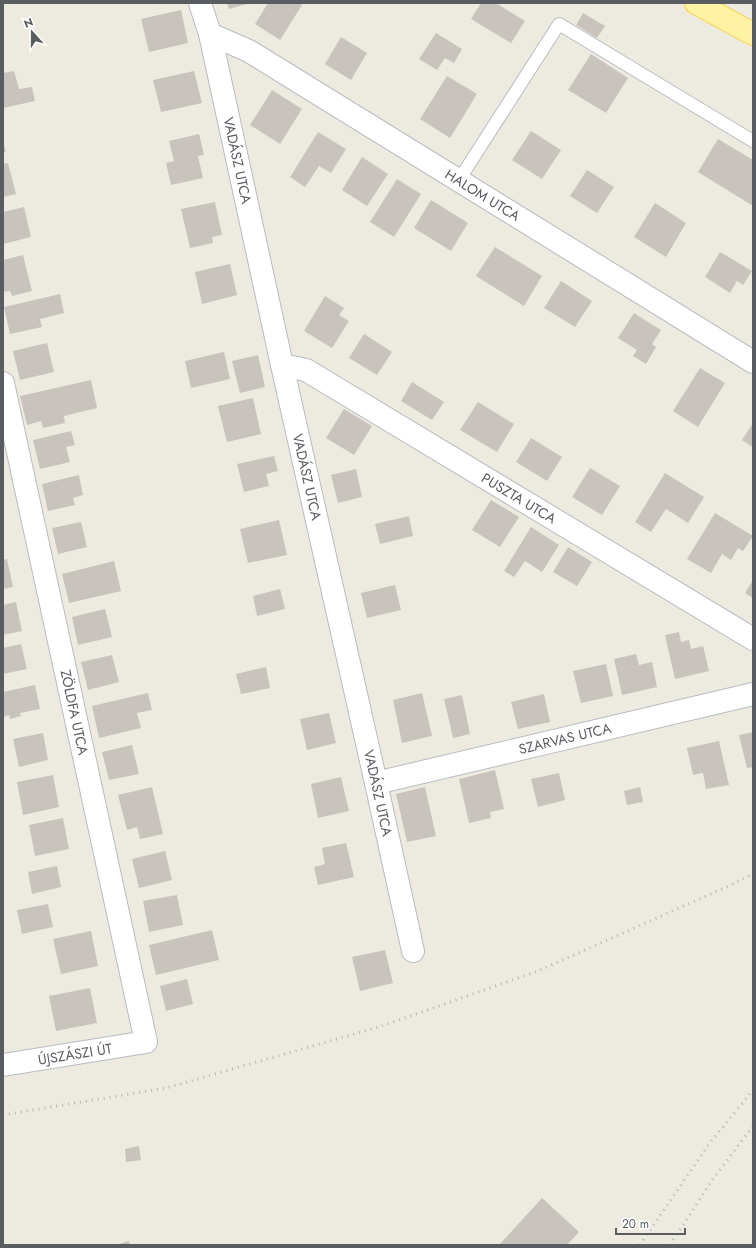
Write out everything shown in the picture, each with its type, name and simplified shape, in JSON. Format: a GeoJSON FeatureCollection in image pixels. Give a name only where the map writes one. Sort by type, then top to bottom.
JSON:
{"type":"FeatureCollection","features":[{"type":"Feature","properties":{"kind":"main road"},"geometry":{"type":"LineString","coordinates":[[696,3],[753,34]]}},
{"type":"Feature","properties":{"kind":"street","name":"VADÁSZ UTCA"},"geometry":{"type":"LineString","coordinates":[[200,3],[210,34],[282,365],[413,951]]}},
{"type":"Feature","properties":{"kind":"street","name":"HALOM UTCA"},"geometry":{"type":"LineString","coordinates":[[210,34],[249,51],[753,362]]}},
{"type":"Feature","properties":{"kind":"street","name":"PUSZTA UTCA"},"geometry":{"type":"LineString","coordinates":[[282,365],[306,370],[753,639]]}},
{"type":"Feature","properties":{"kind":"street","name":"ZÖLDFA UTCA"},"geometry":{"type":"LineString","coordinates":[[3,383],[146,1042]]}},
{"type":"Feature","properties":{"kind":"street","name":"SZARVAS UTCA"},"geometry":{"type":"LineString","coordinates":[[376,782],[753,694]]}},
{"type":"Feature","properties":{"kind":"street","name":"ÚJSZÁSZI ÚT"},"geometry":{"type":"LineString","coordinates":[[3,1065],[146,1042]]}},
{"type":"Feature","properties":{"kind":"lane"},"geometry":{"type":"LineString","coordinates":[[459,180],[559,24],[753,141]]}},
{"type":"Feature","properties":{"kind":"building"},"geometry":{"type":"Polygon","coordinates":[[[227,3],[250,3],[229,9],[227,3]]]}},
{"type":"Feature","properties":{"kind":"building"},"geometry":{"type":"Polygon","coordinates":[[[268,3],[299,3],[302,5],[280,40],[255,24],[268,3]]]}},
{"type":"Feature","properties":{"kind":"building"},"geometry":{"type":"Polygon","coordinates":[[[481,3],[496,3],[525,21],[511,43],[471,19],[481,3]]]}},
{"type":"Feature","properties":{"kind":"building"},"geometry":{"type":"Polygon","coordinates":[[[181,10],[188,43],[149,52],[141,19],[181,10]]]}},
{"type":"Feature","properties":{"kind":"building"},"geometry":{"type":"Polygon","coordinates":[[[583,13],[605,26],[597,38],[576,25],[583,13]]]}},
{"type":"Feature","properties":{"kind":"building"},"geometry":{"type":"Polygon","coordinates":[[[436,33],[462,49],[454,63],[445,58],[437,70],[419,59],[436,33]]]}},
{"type":"Feature","properties":{"kind":"building"},"geometry":{"type":"Polygon","coordinates":[[[341,37],[367,53],[351,80],[325,64],[341,37]]]}},
{"type":"Feature","properties":{"kind":"building"},"geometry":{"type":"Polygon","coordinates":[[[591,54],[628,78],[606,113],[568,90],[591,54]]]}},
{"type":"Feature","properties":{"kind":"building"},"geometry":{"type":"Polygon","coordinates":[[[14,71],[19,89],[32,87],[35,101],[3,108],[3,73],[14,71]]]}},
{"type":"Feature","properties":{"kind":"building"},"geometry":{"type":"Polygon","coordinates":[[[194,71],[202,103],[161,112],[153,80],[194,71]]]}},
{"type":"Feature","properties":{"kind":"building"},"geometry":{"type":"Polygon","coordinates":[[[447,76],[477,94],[450,138],[420,119],[447,76]]]}},
{"type":"Feature","properties":{"kind":"building"},"geometry":{"type":"Polygon","coordinates":[[[272,90],[302,109],[280,144],[250,125],[272,90]]]}},
{"type":"Feature","properties":{"kind":"building"},"geometry":{"type":"Polygon","coordinates":[[[531,131],[561,150],[542,179],[512,160],[531,131]]]}},
{"type":"Feature","properties":{"kind":"building"},"geometry":{"type":"Polygon","coordinates":[[[318,132],[346,149],[331,173],[319,166],[305,187],[290,177],[318,132]]]}},
{"type":"Feature","properties":{"kind":"building"},"geometry":{"type":"Polygon","coordinates":[[[199,134],[204,155],[198,156],[203,178],[171,185],[166,163],[174,161],[169,141],[199,134]]]}},
{"type":"Feature","properties":{"kind":"building"},"geometry":{"type":"Polygon","coordinates":[[[718,139],[753,160],[753,206],[698,172],[718,139]]]}},
{"type":"Feature","properties":{"kind":"building"},"geometry":{"type":"Polygon","coordinates":[[[3,141],[6,152],[3,153],[3,141]]]}},
{"type":"Feature","properties":{"kind":"building"},"geometry":{"type":"Polygon","coordinates":[[[362,157],[388,174],[367,206],[342,190],[362,157]]]}},
{"type":"Feature","properties":{"kind":"building"},"geometry":{"type":"Polygon","coordinates":[[[8,163],[16,194],[3,197],[3,164],[8,163]]]}},
{"type":"Feature","properties":{"kind":"building"},"geometry":{"type":"Polygon","coordinates":[[[587,170],[614,187],[597,213],[570,196],[587,170]]]}},
{"type":"Feature","properties":{"kind":"building"},"geometry":{"type":"Polygon","coordinates":[[[397,179],[421,194],[394,237],[370,222],[397,179]]]}},
{"type":"Feature","properties":{"kind":"building"},"geometry":{"type":"Polygon","coordinates":[[[431,200],[468,223],[451,251],[414,228],[431,200]]]}},
{"type":"Feature","properties":{"kind":"building"},"geometry":{"type":"Polygon","coordinates":[[[215,202],[222,235],[212,237],[213,243],[190,248],[181,209],[215,202]]]}},
{"type":"Feature","properties":{"kind":"building"},"geometry":{"type":"Polygon","coordinates":[[[655,203],[686,223],[666,257],[634,237],[655,203]]]}},
{"type":"Feature","properties":{"kind":"building"},"geometry":{"type":"Polygon","coordinates":[[[24,207],[31,237],[3,244],[3,212],[24,207]]]}},
{"type":"Feature","properties":{"kind":"building"},"geometry":{"type":"Polygon","coordinates":[[[495,247],[542,276],[524,306],[476,276],[495,247]]]}},
{"type":"Feature","properties":{"kind":"building"},"geometry":{"type":"Polygon","coordinates":[[[720,252],[752,271],[743,285],[737,281],[730,293],[705,277],[720,252]]]}},
{"type":"Feature","properties":{"kind":"building"},"geometry":{"type":"Polygon","coordinates":[[[23,255],[32,291],[12,296],[10,291],[3,292],[3,260],[23,255]]]}},
{"type":"Feature","properties":{"kind":"building"},"geometry":{"type":"Polygon","coordinates":[[[230,264],[237,295],[202,304],[195,272],[230,264]]]}},
{"type":"Feature","properties":{"kind":"building"},"geometry":{"type":"Polygon","coordinates":[[[561,281],[592,301],[575,327],[544,308],[561,281]]]}},
{"type":"Feature","properties":{"kind":"building"},"geometry":{"type":"Polygon","coordinates":[[[60,294],[64,313],[40,319],[42,327],[10,334],[4,307],[60,294]]]}},
{"type":"Feature","properties":{"kind":"building"},"geometry":{"type":"Polygon","coordinates":[[[325,296],[344,308],[339,315],[349,321],[332,348],[304,331],[325,296]]]}},
{"type":"Feature","properties":{"kind":"building"},"geometry":{"type":"Polygon","coordinates":[[[634,313],[661,330],[652,344],[656,347],[646,364],[633,356],[637,350],[618,338],[634,313]]]}},
{"type":"Feature","properties":{"kind":"building"},"geometry":{"type":"Polygon","coordinates":[[[364,334],[392,352],[377,375],[349,358],[364,334]]]}},
{"type":"Feature","properties":{"kind":"building"},"geometry":{"type":"Polygon","coordinates":[[[47,343],[54,372],[20,380],[13,351],[47,343]]]}},
{"type":"Feature","properties":{"kind":"building"},"geometry":{"type":"Polygon","coordinates":[[[224,352],[230,379],[191,388],[185,361],[224,352]]]}},
{"type":"Feature","properties":{"kind":"building"},"geometry":{"type":"Polygon","coordinates":[[[258,355],[265,387],[240,393],[232,361],[258,355]]]}},
{"type":"Feature","properties":{"kind":"building"},"geometry":{"type":"Polygon","coordinates":[[[700,368],[725,383],[698,427],[673,411],[700,368]]]}},
{"type":"Feature","properties":{"kind":"building"},"geometry":{"type":"Polygon","coordinates":[[[91,380],[97,408],[64,416],[65,423],[43,428],[41,421],[27,425],[20,396],[91,380]]]}},
{"type":"Feature","properties":{"kind":"building"},"geometry":{"type":"Polygon","coordinates":[[[412,382],[444,402],[432,420],[401,401],[412,382]]]}},
{"type":"Feature","properties":{"kind":"building"},"geometry":{"type":"Polygon","coordinates":[[[253,398],[261,434],[227,442],[218,406],[253,398]]]}},
{"type":"Feature","properties":{"kind":"building"},"geometry":{"type":"Polygon","coordinates":[[[478,402],[514,424],[497,452],[460,430],[478,402]]]}},
{"type":"Feature","properties":{"kind":"building"},"geometry":{"type":"Polygon","coordinates":[[[344,409],[372,426],[354,455],[326,438],[344,409]]]}},
{"type":"Feature","properties":{"kind":"building"},"geometry":{"type":"Polygon","coordinates":[[[753,423],[753,447],[742,440],[753,423]]]}},
{"type":"Feature","properties":{"kind":"building"},"geometry":{"type":"Polygon","coordinates":[[[71,431],[75,445],[66,447],[70,462],[40,469],[33,440],[71,431]]]}},
{"type":"Feature","properties":{"kind":"building"},"geometry":{"type":"Polygon","coordinates":[[[531,438],[562,457],[547,481],[516,462],[531,438]]]}},
{"type":"Feature","properties":{"kind":"building"},"geometry":{"type":"Polygon","coordinates":[[[274,456],[278,471],[266,474],[269,486],[244,492],[237,464],[274,456]]]}},
{"type":"Feature","properties":{"kind":"building"},"geometry":{"type":"Polygon","coordinates":[[[590,468],[620,486],[602,515],[572,497],[590,468]]]}},
{"type":"Feature","properties":{"kind":"building"},"geometry":{"type":"Polygon","coordinates":[[[356,469],[362,497],[338,503],[331,475],[356,469]]]}},
{"type":"Feature","properties":{"kind":"building"},"geometry":{"type":"Polygon","coordinates":[[[665,473],[704,497],[688,523],[666,509],[651,532],[635,522],[665,473]]]}},
{"type":"Feature","properties":{"kind":"building"},"geometry":{"type":"Polygon","coordinates":[[[79,475],[83,495],[73,498],[75,505],[48,511],[42,484],[79,475]]]}},
{"type":"Feature","properties":{"kind":"building"},"geometry":{"type":"Polygon","coordinates":[[[491,500],[519,517],[500,547],[472,530],[491,500]]]}},
{"type":"Feature","properties":{"kind":"building"},"geometry":{"type":"Polygon","coordinates":[[[715,513],[753,536],[743,551],[738,548],[731,560],[722,554],[711,573],[687,559],[715,513]]]}},
{"type":"Feature","properties":{"kind":"building"},"geometry":{"type":"Polygon","coordinates":[[[409,516],[413,536],[380,544],[375,524],[409,516]]]}},
{"type":"Feature","properties":{"kind":"building"},"geometry":{"type":"Polygon","coordinates":[[[279,520],[287,555],[248,563],[240,529],[279,520]]]}},
{"type":"Feature","properties":{"kind":"building"},"geometry":{"type":"Polygon","coordinates":[[[81,522],[87,547],[58,554],[52,528],[81,522]]]}},
{"type":"Feature","properties":{"kind":"building"},"geometry":{"type":"Polygon","coordinates":[[[531,527],[559,545],[542,572],[525,561],[514,577],[504,571],[531,527]]]}},
{"type":"Feature","properties":{"kind":"building"},"geometry":{"type":"Polygon","coordinates":[[[568,547],[592,562],[577,586],[553,572],[568,547]]]}},
{"type":"Feature","properties":{"kind":"building"},"geometry":{"type":"Polygon","coordinates":[[[7,559],[13,587],[3,589],[3,560],[7,559]]]}},
{"type":"Feature","properties":{"kind":"building"},"geometry":{"type":"Polygon","coordinates":[[[114,561],[121,591],[69,603],[62,574],[114,561]]]}},
{"type":"Feature","properties":{"kind":"building"},"geometry":{"type":"Polygon","coordinates":[[[753,580],[753,598],[745,593],[753,580]]]}},
{"type":"Feature","properties":{"kind":"building"},"geometry":{"type":"Polygon","coordinates":[[[395,585],[401,610],[367,618],[361,593],[395,585]]]}},
{"type":"Feature","properties":{"kind":"building"},"geometry":{"type":"Polygon","coordinates":[[[280,589],[285,609],[257,616],[253,596],[280,589]]]}},
{"type":"Feature","properties":{"kind":"building"},"geometry":{"type":"Polygon","coordinates":[[[16,602],[22,631],[3,635],[3,605],[16,602]]]}},
{"type":"Feature","properties":{"kind":"building"},"geometry":{"type":"Polygon","coordinates":[[[105,609],[112,637],[78,645],[72,617],[105,609]]]}},
{"type":"Feature","properties":{"kind":"building"},"geometry":{"type":"Polygon","coordinates":[[[679,632],[681,642],[689,640],[691,649],[703,646],[709,671],[675,679],[665,635],[679,632]]]}},
{"type":"Feature","properties":{"kind":"building"},"geometry":{"type":"Polygon","coordinates":[[[21,644],[27,669],[3,674],[3,648],[21,644]]]}},
{"type":"Feature","properties":{"kind":"building"},"geometry":{"type":"Polygon","coordinates":[[[636,654],[639,665],[652,662],[657,687],[622,695],[614,659],[636,654]]]}},
{"type":"Feature","properties":{"kind":"building"},"geometry":{"type":"Polygon","coordinates":[[[112,655],[119,682],[88,690],[81,662],[112,655]]]}},
{"type":"Feature","properties":{"kind":"building"},"geometry":{"type":"Polygon","coordinates":[[[606,664],[613,696],[581,703],[573,671],[606,664]]]}},
{"type":"Feature","properties":{"kind":"building"},"geometry":{"type":"Polygon","coordinates":[[[266,667],[270,688],[241,694],[236,674],[266,667]]]}},
{"type":"Feature","properties":{"kind":"building"},"geometry":{"type":"Polygon","coordinates":[[[35,685],[40,709],[20,713],[21,716],[10,719],[9,715],[3,717],[3,692],[35,685]]]}},
{"type":"Feature","properties":{"kind":"building"},"geometry":{"type":"Polygon","coordinates":[[[148,693],[152,710],[137,713],[141,728],[99,738],[92,706],[148,693]]]}},
{"type":"Feature","properties":{"kind":"building"},"geometry":{"type":"Polygon","coordinates":[[[422,693],[432,736],[402,743],[393,700],[422,693]]]}},
{"type":"Feature","properties":{"kind":"building"},"geometry":{"type":"Polygon","coordinates":[[[544,694],[550,722],[518,729],[511,702],[544,694]]]}},
{"type":"Feature","properties":{"kind":"building"},"geometry":{"type":"Polygon","coordinates":[[[462,695],[470,734],[453,738],[444,699],[462,695]]]}},
{"type":"Feature","properties":{"kind":"building"},"geometry":{"type":"Polygon","coordinates":[[[329,713],[336,743],[307,750],[300,719],[329,713]]]}},
{"type":"Feature","properties":{"kind":"building"},"geometry":{"type":"Polygon","coordinates":[[[753,732],[753,767],[747,768],[739,735],[753,732]]]}},
{"type":"Feature","properties":{"kind":"building"},"geometry":{"type":"Polygon","coordinates":[[[43,733],[48,760],[19,767],[13,739],[43,733]]]}},
{"type":"Feature","properties":{"kind":"building"},"geometry":{"type":"Polygon","coordinates":[[[719,741],[729,785],[706,789],[703,773],[693,775],[687,748],[719,741]]]}},
{"type":"Feature","properties":{"kind":"building"},"geometry":{"type":"Polygon","coordinates":[[[132,745],[139,774],[109,780],[102,752],[132,745]]]}},
{"type":"Feature","properties":{"kind":"building"},"geometry":{"type":"Polygon","coordinates":[[[495,770],[504,809],[490,812],[491,818],[469,823],[459,779],[495,770]]]}},
{"type":"Feature","properties":{"kind":"building"},"geometry":{"type":"Polygon","coordinates":[[[559,773],[565,800],[538,807],[531,779],[559,773]]]}},
{"type":"Feature","properties":{"kind":"building"},"geometry":{"type":"Polygon","coordinates":[[[53,775],[59,807],[23,815],[17,782],[53,775]]]}},
{"type":"Feature","properties":{"kind":"building"},"geometry":{"type":"Polygon","coordinates":[[[341,777],[349,811],[318,818],[311,784],[341,777]]]}},
{"type":"Feature","properties":{"kind":"building"},"geometry":{"type":"Polygon","coordinates":[[[152,787],[163,834],[140,839],[137,827],[127,830],[118,795],[152,787]]]}},
{"type":"Feature","properties":{"kind":"building"},"geometry":{"type":"Polygon","coordinates":[[[425,787],[436,836],[407,842],[396,794],[425,787]]]}},
{"type":"Feature","properties":{"kind":"building"},"geometry":{"type":"Polygon","coordinates":[[[640,787],[643,802],[627,805],[624,791],[640,787]]]}},
{"type":"Feature","properties":{"kind":"building"},"geometry":{"type":"Polygon","coordinates":[[[63,818],[69,849],[35,856],[29,825],[63,818]]]}},
{"type":"Feature","properties":{"kind":"building"},"geometry":{"type":"Polygon","coordinates":[[[346,843],[354,877],[318,885],[314,867],[325,864],[322,848],[346,843]]]}},
{"type":"Feature","properties":{"kind":"building"},"geometry":{"type":"Polygon","coordinates":[[[165,851],[172,880],[139,888],[132,859],[165,851]]]}},
{"type":"Feature","properties":{"kind":"building"},"geometry":{"type":"Polygon","coordinates":[[[57,866],[61,887],[32,894],[28,872],[57,866]]]}},
{"type":"Feature","properties":{"kind":"building"},"geometry":{"type":"Polygon","coordinates":[[[177,895],[183,925],[149,932],[143,901],[177,895]]]}},
{"type":"Feature","properties":{"kind":"building"},"geometry":{"type":"Polygon","coordinates":[[[48,904],[53,927],[22,934],[17,910],[48,904]]]}},
{"type":"Feature","properties":{"kind":"building"},"geometry":{"type":"Polygon","coordinates":[[[212,930],[219,960],[156,975],[149,945],[212,930]]]}},
{"type":"Feature","properties":{"kind":"building"},"geometry":{"type":"Polygon","coordinates":[[[91,931],[98,966],[61,974],[53,939],[91,931]]]}},
{"type":"Feature","properties":{"kind":"building"},"geometry":{"type":"Polygon","coordinates":[[[385,950],[393,983],[360,991],[352,957],[385,950]]]}},
{"type":"Feature","properties":{"kind":"building"},"geometry":{"type":"Polygon","coordinates":[[[187,979],[193,1004],[166,1011],[160,986],[187,979]]]}},
{"type":"Feature","properties":{"kind":"building"},"geometry":{"type":"Polygon","coordinates":[[[90,988],[97,1023],[56,1031],[49,996],[90,988]]]}},
{"type":"Feature","properties":{"kind":"building"},"geometry":{"type":"Polygon","coordinates":[[[139,1146],[141,1160],[126,1162],[125,1149],[139,1146]]]}},
{"type":"Feature","properties":{"kind":"building"},"geometry":{"type":"Polygon","coordinates":[[[542,1198],[579,1232],[567,1245],[499,1245],[542,1198]]]}},
{"type":"Feature","properties":{"kind":"building"},"geometry":{"type":"Polygon","coordinates":[[[129,1241],[130,1245],[116,1245],[129,1241]]]}},
{"type":"Feature","properties":{"kind":"railway"},"geometry":{"type":"LineString","coordinates":[[3,1115],[166,1088],[379,1027],[538,971],[753,874]]}},
{"type":"Feature","properties":{"kind":"railway"},"geometry":{"type":"LineString","coordinates":[[640,1245],[709,1144],[753,1090]]}},
{"type":"Feature","properties":{"kind":"railway"},"geometry":{"type":"LineString","coordinates":[[670,1245],[713,1179],[753,1126]]}}]}
